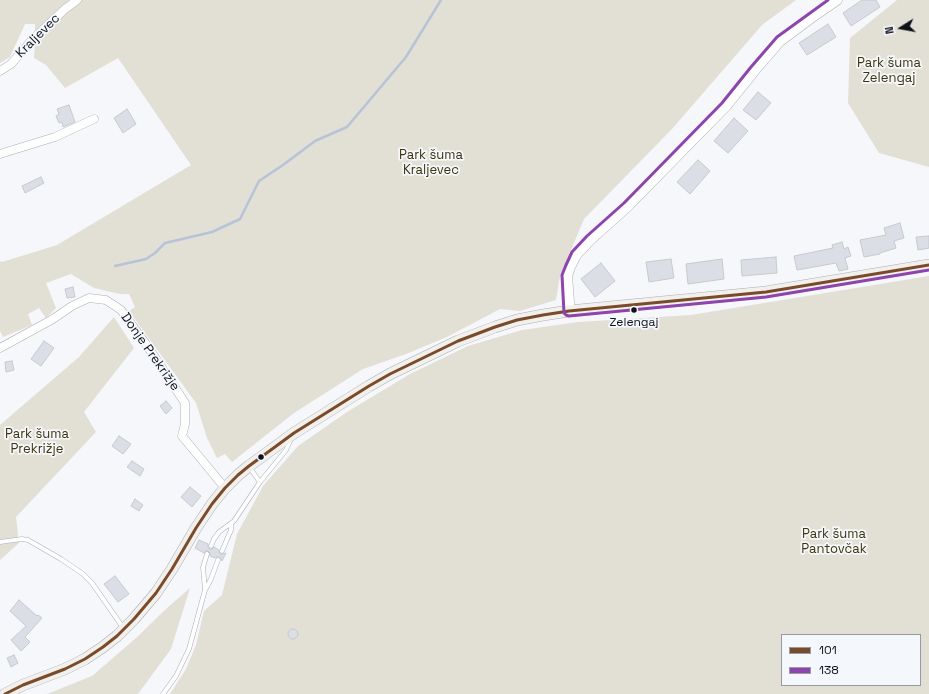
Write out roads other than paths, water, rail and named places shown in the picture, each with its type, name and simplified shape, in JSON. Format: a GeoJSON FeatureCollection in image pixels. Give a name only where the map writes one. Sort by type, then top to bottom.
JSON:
{"type":"FeatureCollection","features":[{"type":"Feature","properties":{"kind":"main road"},"geometry":{"type":"LineString","coordinates":[[5,694],[85,659],[103,647],[124,629],[156,593],[196,528],[224,488],[249,466],[294,433],[356,394],[390,374],[458,341],[517,320],[568,311],[766,292],[929,266]]}},
{"type":"Feature","properties":{"kind":"street","name":"Kraljevec"},"geometry":{"type":"LineString","coordinates":[[0,71],[11,64],[33,39],[65,9],[77,0]]}},
{"type":"Feature","properties":{"kind":"street"},"geometry":{"type":"LineString","coordinates":[[568,311],[569,302],[567,276],[576,255],[627,207],[726,106],[780,41],[837,0]]}},
{"type":"Feature","properties":{"kind":"street"},"geometry":{"type":"LineString","coordinates":[[0,154],[55,137],[94,119]]}},
{"type":"Feature","properties":{"kind":"street","name":"Donje Prekrižje"},"geometry":{"type":"LineString","coordinates":[[0,348],[53,319],[72,306],[89,298],[106,300],[121,310],[146,344],[185,403],[185,424],[182,436],[224,488]]}},
{"type":"Feature","properties":{"kind":"lane"},"geometry":{"type":"LineString","coordinates":[[211,546],[214,538],[219,532],[231,524],[239,514],[260,482],[286,450],[294,433]]}},
{"type":"Feature","properties":{"kind":"lane"},"geometry":{"type":"LineString","coordinates":[[249,466],[260,482]]}},
{"type":"Feature","properties":{"kind":"lane"},"geometry":{"type":"LineString","coordinates":[[222,551],[231,530],[231,524]]}},
{"type":"Feature","properties":{"kind":"lane"},"geometry":{"type":"LineString","coordinates":[[0,542],[22,539],[28,540],[77,570],[92,583],[124,629]]}},
{"type":"Feature","properties":{"kind":"lane"},"geometry":{"type":"LineString","coordinates":[[205,590],[203,567],[206,554]]}},
{"type":"Feature","properties":{"kind":"lane"},"geometry":{"type":"LineString","coordinates":[[163,694],[176,676],[189,649],[205,590],[218,560]]}},
{"type":"Feature","properties":{"kind":"waterway"},"geometry":{"type":"LineString","coordinates":[[115,266],[146,259],[155,253],[165,243],[212,232],[240,219],[259,181],[315,141],[347,127],[406,57],[441,0]]}},
{"type":"Feature","properties":{"kind":"place","name":"Zelengaj"},"geometry":{"type":"Point","coordinates":[634,310]}},
{"type":"Feature","properties":{"kind":"park label","name":"Park šuma Zelengaj"},"geometry":{"type":"Point","coordinates":[889,70]}},
{"type":"Feature","properties":{"kind":"park label","name":"Park šuma Kraljevec"},"geometry":{"type":"Point","coordinates":[431,162]}},
{"type":"Feature","properties":{"kind":"park label","name":"Park šuma Prekrižje"},"geometry":{"type":"Point","coordinates":[37,442]}},
{"type":"Feature","properties":{"kind":"park label","name":"Park šuma Pantovčak"},"geometry":{"type":"Point","coordinates":[834,542]}}]}
